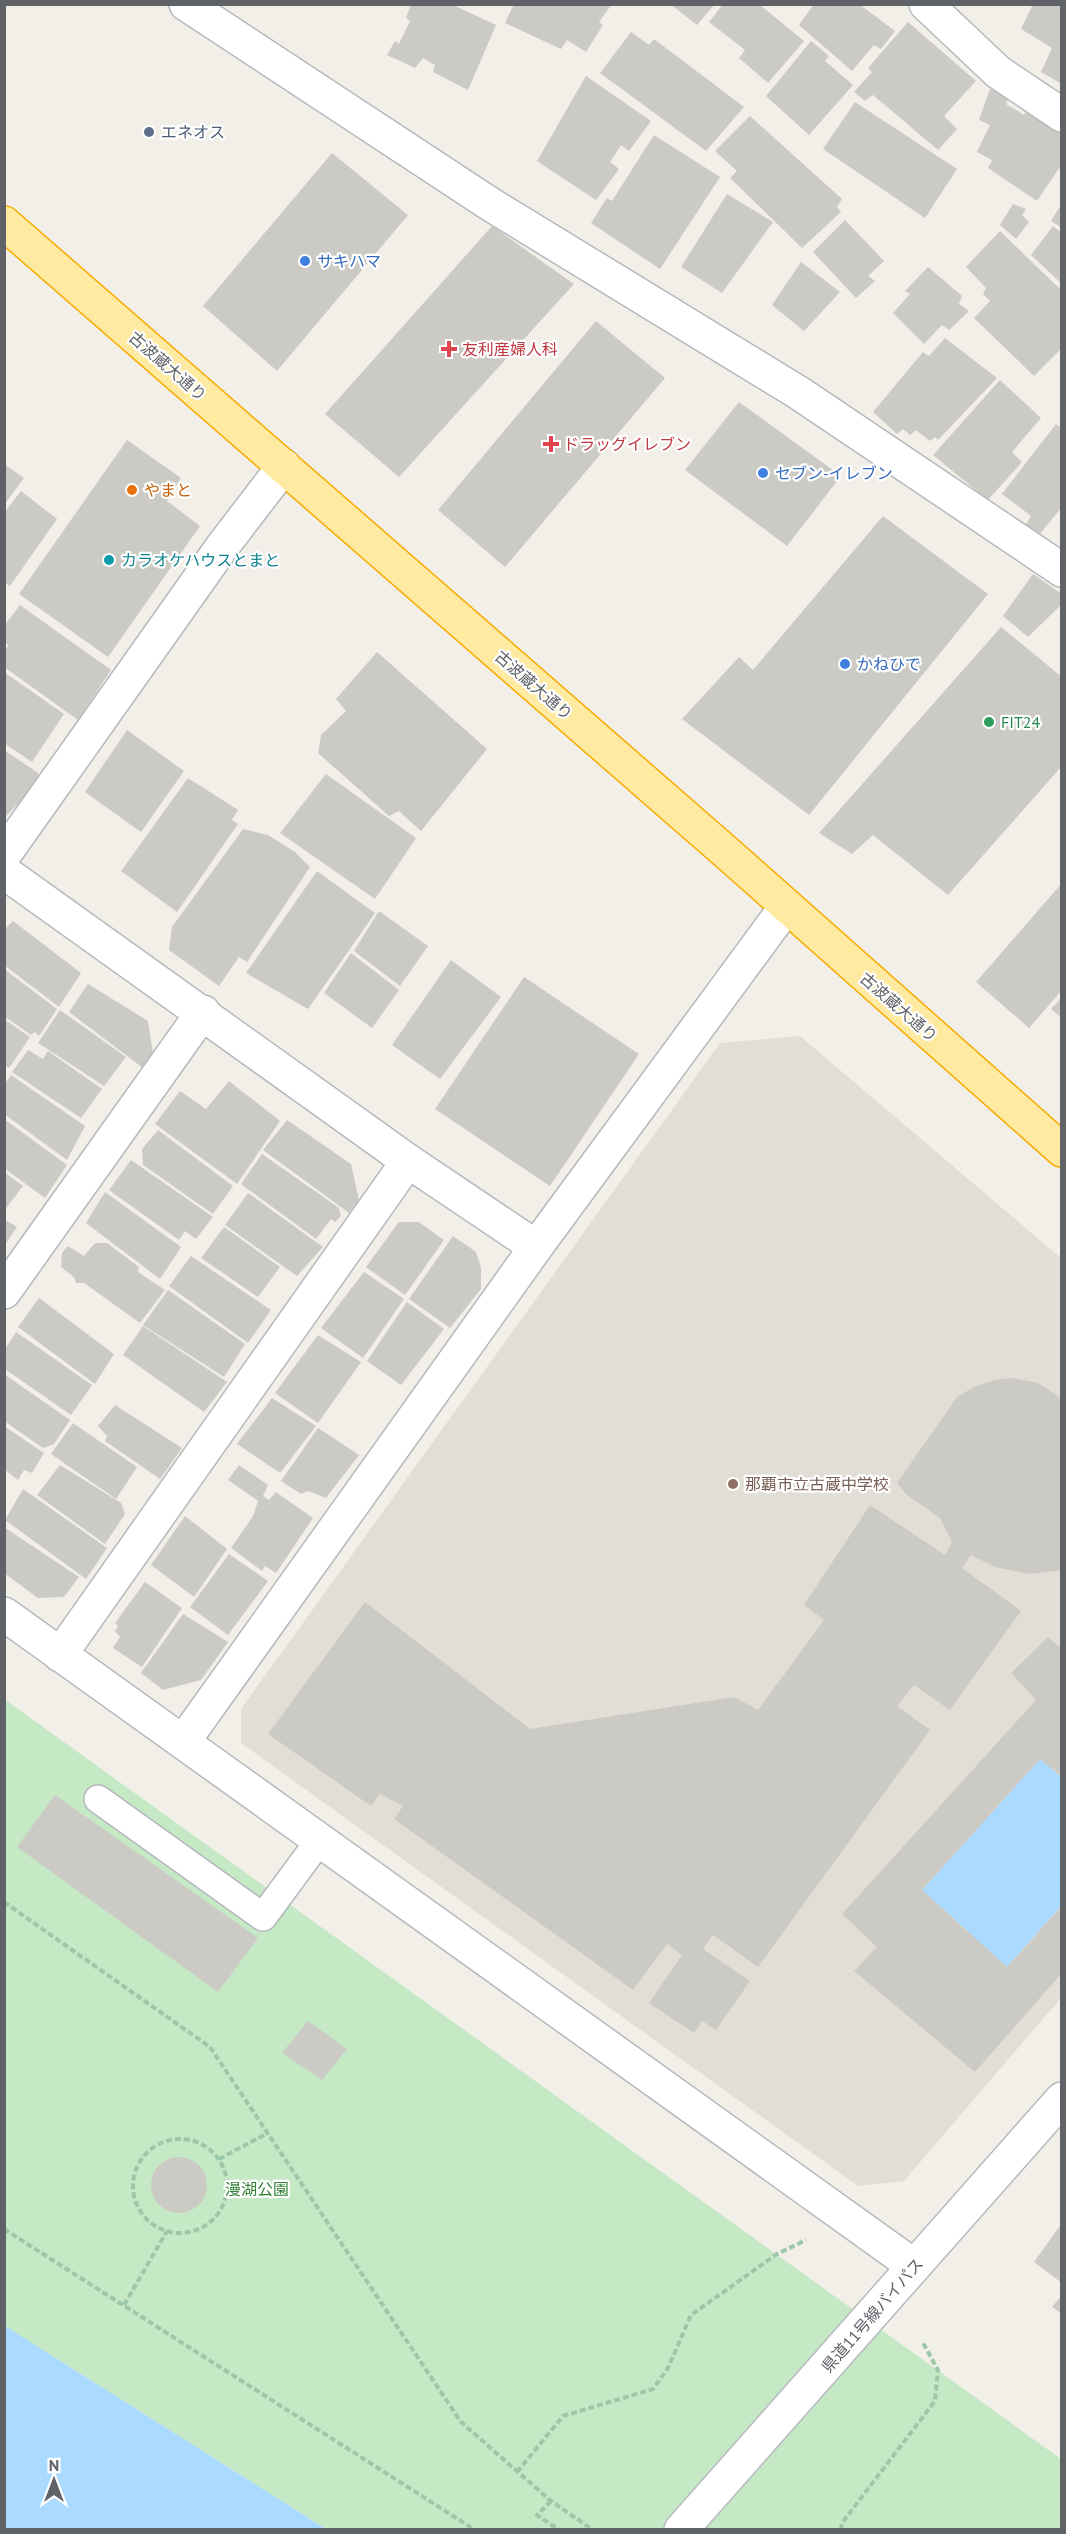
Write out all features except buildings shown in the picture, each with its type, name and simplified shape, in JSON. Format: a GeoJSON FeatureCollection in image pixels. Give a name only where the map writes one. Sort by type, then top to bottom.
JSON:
{"type":"FeatureCollection","features":[{"type":"Feature","properties":{"kind":"highway","name":"古波蔵大通り"},"geometry":{"type":"LineString","coordinates":[[4,223],[1062,1150]]}},
{"type":"Feature","properties":{"kind":"street"},"geometry":{"type":"LineString","coordinates":[[926,4],[998,72],[1062,115]]}},
{"type":"Feature","properties":{"kind":"street"},"geometry":{"type":"LineString","coordinates":[[199,9],[490,204],[799,393],[1062,570]]}},
{"type":"Feature","properties":{"kind":"street"},"geometry":{"type":"LineString","coordinates":[[4,855],[222,547],[284,466]]}},
{"type":"Feature","properties":{"kind":"street"},"geometry":{"type":"LineString","coordinates":[[4,872],[203,1012],[408,1161],[536,1247]]}},
{"type":"Feature","properties":{"kind":"street"},"geometry":{"type":"LineString","coordinates":[[183,1742],[536,1247],[786,907]]}},
{"type":"Feature","properties":{"kind":"street"},"geometry":{"type":"LineString","coordinates":[[4,1292],[203,1012]]}},
{"type":"Feature","properties":{"kind":"street"},"geometry":{"type":"LineString","coordinates":[[60,1655],[408,1161]]}},
{"type":"Feature","properties":{"kind":"street"},"geometry":{"type":"LineString","coordinates":[[4,1614],[914,2266]]}},
{"type":"Feature","properties":{"kind":"street","name":"県道11号線バイパス"},"geometry":{"type":"LineString","coordinates":[[681,2529],[1062,2099]]}},
{"type":"Feature","properties":{"kind":"lane"},"geometry":{"type":"LineString","coordinates":[[98,1798],[263,1917],[319,1841]]}},
{"type":"Feature","properties":{"kind":"path"},"geometry":{"type":"LineString","coordinates":[[4,1902],[210,2047],[461,2422],[551,2501],[593,2529]]}},
{"type":"Feature","properties":{"kind":"path"},"geometry":{"type":"LineString","coordinates":[[219,2159],[268,2133]]}},
{"type":"Feature","properties":{"kind":"path"},"geometry":{"type":"LineString","coordinates":[[179,2139],[195,2141],[208,2148],[219,2159],[226,2172],[228,2188],[225,2203],[217,2216],[206,2226],[191,2232],[167,2231],[148,2222],[138,2208],[133,2193],[138,2162],[149,2150],[163,2142],[179,2139]]}},
{"type":"Feature","properties":{"kind":"path"},"geometry":{"type":"LineString","coordinates":[[4,2229],[475,2529]]}},
{"type":"Feature","properties":{"kind":"path"},"geometry":{"type":"LineString","coordinates":[[124,2305],[167,2231]]}},
{"type":"Feature","properties":{"kind":"path"},"geometry":{"type":"LineString","coordinates":[[517,2472],[563,2416],[653,2389],[668,2368],[691,2315],[777,2254],[807,2240]]}},
{"type":"Feature","properties":{"kind":"path"},"geometry":{"type":"LineString","coordinates":[[841,2529],[842,2523],[935,2400],[938,2370],[922,2341]]}},
{"type":"Feature","properties":{"kind":"path"},"geometry":{"type":"LineString","coordinates":[[551,2501],[537,2515],[559,2529]]}},
{"type":"Feature","properties":{"kind":"shaded area","name":"那覇市立古蔵中学校"},"geometry":{"type":"Polygon","coordinates":[[[800,1036],[1061,1258],[1061,1998],[904,2181],[858,2186],[241,1743],[241,1709],[720,1043],[800,1036]]]}},
{"type":"Feature","properties":{"kind":"green space","name":"漫湖公園"},"geometry":{"type":"Polygon","coordinates":[[[4,1699],[1061,2459],[1061,2529],[326,2529],[5,2326],[4,1699]]]}},
{"type":"Feature","properties":{"kind":"water"},"geometry":{"type":"Polygon","coordinates":[[[1040,1759],[1061,1777],[1061,1906],[1007,1967],[922,1890],[1040,1759]]]}},
{"type":"Feature","properties":{"kind":"water"},"geometry":{"type":"Polygon","coordinates":[[[5,2326],[326,2529],[5,2529],[5,2326]]]}},
{"type":"Feature","properties":{"kind":"place","name":"エネオス"},"geometry":{"type":"Point","coordinates":[149,132]}},
{"type":"Feature","properties":{"kind":"place","name":"サキハマ"},"geometry":{"type":"Point","coordinates":[305,261]}},
{"type":"Feature","properties":{"kind":"place","name":"友利産婦人科"},"geometry":{"type":"Point","coordinates":[449,349]}},
{"type":"Feature","properties":{"kind":"place","name":"ドラッグイレブン"},"geometry":{"type":"Point","coordinates":[551,444]}},
{"type":"Feature","properties":{"kind":"place","name":"セブン-イレブン"},"geometry":{"type":"Point","coordinates":[763,473]}},
{"type":"Feature","properties":{"kind":"place","name":"やまと"},"geometry":{"type":"Point","coordinates":[132,490]}},
{"type":"Feature","properties":{"kind":"place","name":"カラオケハウスとまと"},"geometry":{"type":"Point","coordinates":[109,560]}},
{"type":"Feature","properties":{"kind":"place","name":"かねひで"},"geometry":{"type":"Point","coordinates":[845,664]}},
{"type":"Feature","properties":{"kind":"place","name":"FIT24"},"geometry":{"type":"Point","coordinates":[989,722]}},
{"type":"Feature","properties":{"kind":"place","name":"那覇市立古蔵中学校"},"geometry":{"type":"Point","coordinates":[733,1484]}}]}
